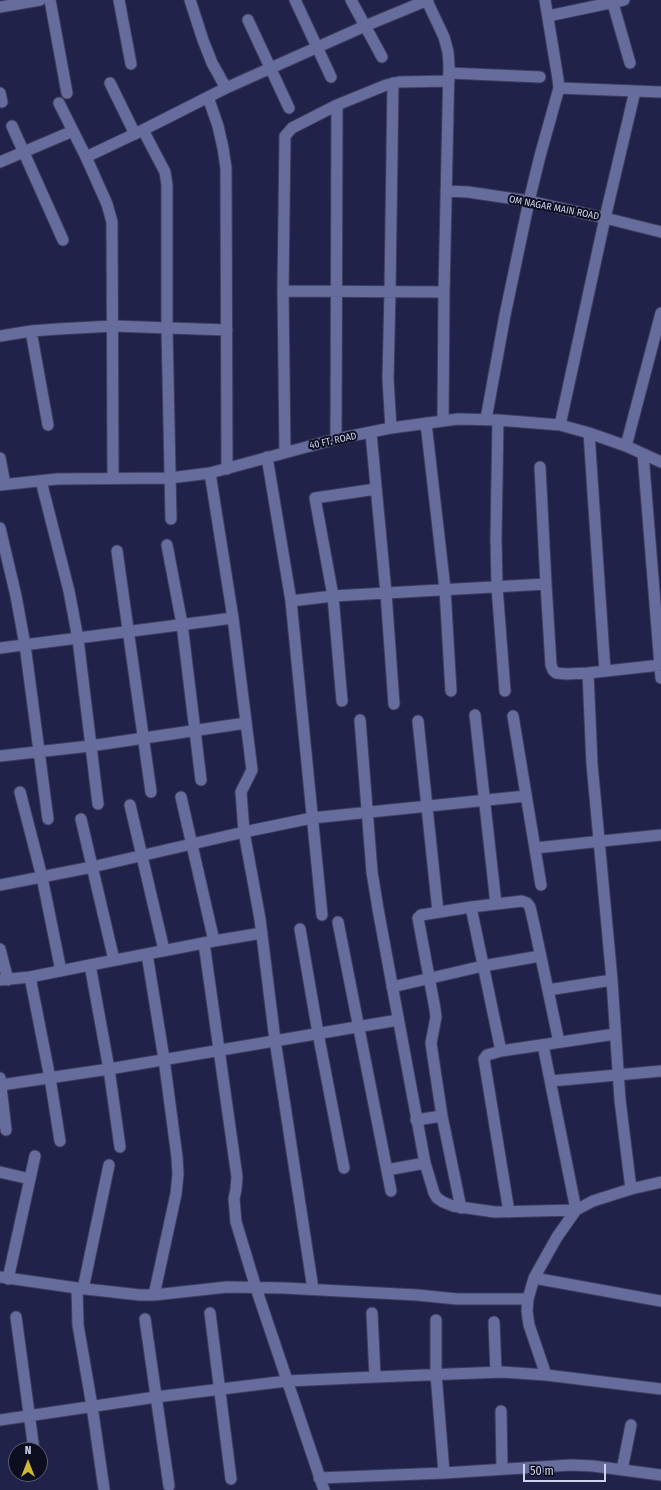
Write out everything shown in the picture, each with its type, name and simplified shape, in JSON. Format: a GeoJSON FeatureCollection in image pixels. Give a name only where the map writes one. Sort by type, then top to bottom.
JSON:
{"type":"FeatureCollection","features":[{"type":"Feature","properties":{"kind":"street"},"geometry":{"type":"LineString","coordinates":[[0,8],[40,0]]}},
{"type":"Feature","properties":{"kind":"street"},"geometry":{"type":"LineString","coordinates":[[50,0],[67,93]]}},
{"type":"Feature","properties":{"kind":"street"},"geometry":{"type":"LineString","coordinates":[[119,0],[131,64]]}},
{"type":"Feature","properties":{"kind":"street"},"geometry":{"type":"LineString","coordinates":[[190,0],[202,40],[226,88]]}},
{"type":"Feature","properties":{"kind":"street"},"geometry":{"type":"LineString","coordinates":[[295,0],[331,77]]}},
{"type":"Feature","properties":{"kind":"street"},"geometry":{"type":"LineString","coordinates":[[351,0],[382,57]]}},
{"type":"Feature","properties":{"kind":"street"},"geometry":{"type":"LineString","coordinates":[[86,157],[226,88],[365,26],[402,5],[428,0],[444,37],[448,52],[449,77],[444,292],[443,420]]}},
{"type":"Feature","properties":{"kind":"street"},"geometry":{"type":"LineString","coordinates":[[486,419],[505,315],[529,201],[558,88],[558,79],[545,0]]}},
{"type":"Feature","properties":{"kind":"street"},"geometry":{"type":"LineString","coordinates":[[548,16],[612,1],[624,0]]}},
{"type":"Feature","properties":{"kind":"street"},"geometry":{"type":"LineString","coordinates":[[612,1],[630,63]]}},
{"type":"Feature","properties":{"kind":"street"},"geometry":{"type":"LineString","coordinates":[[248,20],[289,108]]}},
{"type":"Feature","properties":{"kind":"street"},"geometry":{"type":"LineString","coordinates":[[285,452],[283,291],[285,136],[292,128],[337,105],[393,83],[449,77],[540,77]]}},
{"type":"Feature","properties":{"kind":"street"},"geometry":{"type":"LineString","coordinates":[[110,83],[165,172],[167,185],[167,329],[171,519]]}},
{"type":"Feature","properties":{"kind":"street"},"geometry":{"type":"LineString","coordinates":[[391,428],[388,379],[393,83]]}},
{"type":"Feature","properties":{"kind":"street"},"geometry":{"type":"LineString","coordinates":[[558,88],[661,92]]}},
{"type":"Feature","properties":{"kind":"street"},"geometry":{"type":"LineString","coordinates":[[560,424],[604,218],[635,91]]}},
{"type":"Feature","properties":{"kind":"street"},"geometry":{"type":"LineString","coordinates":[[208,97],[218,126],[226,168],[227,469]]}},
{"type":"Feature","properties":{"kind":"street"},"geometry":{"type":"LineString","coordinates":[[59,103],[86,157],[107,204],[112,222],[113,478]]}},
{"type":"Feature","properties":{"kind":"street"},"geometry":{"type":"LineString","coordinates":[[336,439],[335,291],[337,105]]}},
{"type":"Feature","properties":{"kind":"street"},"geometry":{"type":"LineString","coordinates":[[12,126],[63,240]]}},
{"type":"Feature","properties":{"kind":"street"},"geometry":{"type":"LineString","coordinates":[[0,162],[73,131]]}},
{"type":"Feature","properties":{"kind":"street","name":"OM NAGAR MAIN ROAD"},"geometry":{"type":"LineString","coordinates":[[446,191],[468,192],[529,201],[661,232]]}},
{"type":"Feature","properties":{"kind":"street"},"geometry":{"type":"LineString","coordinates":[[283,291],[444,292]]}},
{"type":"Feature","properties":{"kind":"street"},"geometry":{"type":"LineString","coordinates":[[626,446],[661,313]]}},
{"type":"Feature","properties":{"kind":"street"},"geometry":{"type":"LineString","coordinates":[[0,336],[30,331],[113,326],[227,330]]}},
{"type":"Feature","properties":{"kind":"street"},"geometry":{"type":"LineString","coordinates":[[30,331],[48,425]]}},
{"type":"Feature","properties":{"kind":"street","name":"40 FT. ROAD"},"geometry":{"type":"LineString","coordinates":[[2,485],[57,479],[170,478],[210,473],[336,439],[391,428],[443,420],[486,419],[560,424],[626,446],[661,462]]}},
{"type":"Feature","properties":{"kind":"street"},"geometry":{"type":"LineString","coordinates":[[498,420],[496,538],[497,587],[506,691]]}},
{"type":"Feature","properties":{"kind":"street"},"geometry":{"type":"LineString","coordinates":[[426,423],[445,589],[450,691]]}},
{"type":"Feature","properties":{"kind":"street"},"geometry":{"type":"LineString","coordinates":[[371,433],[386,593],[394,704]]}},
{"type":"Feature","properties":{"kind":"street"},"geometry":{"type":"LineString","coordinates":[[589,433],[605,671]]}},
{"type":"Feature","properties":{"kind":"street"},"geometry":{"type":"LineString","coordinates":[[643,454],[661,678]]}},
{"type":"Feature","properties":{"kind":"street"},"geometry":{"type":"LineString","coordinates":[[267,457],[291,601],[322,914]]}},
{"type":"Feature","properties":{"kind":"street"},"geometry":{"type":"LineString","coordinates":[[0,458],[2,485]]}},
{"type":"Feature","properties":{"kind":"street"},"geometry":{"type":"LineString","coordinates":[[540,467],[552,670],[556,673],[566,674],[588,673],[661,665]]}},
{"type":"Feature","properties":{"kind":"street"},"geometry":{"type":"LineString","coordinates":[[210,473],[233,618],[252,770],[241,792],[244,832],[262,933],[275,1040],[313,1289]]}},
{"type":"Feature","properties":{"kind":"street"},"geometry":{"type":"LineString","coordinates":[[41,481],[65,576],[78,639],[98,804]]}},
{"type":"Feature","properties":{"kind":"street"},"geometry":{"type":"LineString","coordinates":[[342,701],[333,596],[315,498],[376,489]]}},
{"type":"Feature","properties":{"kind":"street"},"geometry":{"type":"LineString","coordinates":[[0,528],[16,596],[25,645],[48,819]]}},
{"type":"Feature","properties":{"kind":"street"},"geometry":{"type":"LineString","coordinates":[[167,545],[182,624],[201,780]]}},
{"type":"Feature","properties":{"kind":"street"},"geometry":{"type":"LineString","coordinates":[[117,551],[151,792]]}},
{"type":"Feature","properties":{"kind":"street"},"geometry":{"type":"LineString","coordinates":[[291,601],[333,596],[546,584]]}},
{"type":"Feature","properties":{"kind":"street"},"geometry":{"type":"LineString","coordinates":[[0,648],[233,618]]}},
{"type":"Feature","properties":{"kind":"street"},"geometry":{"type":"LineString","coordinates":[[588,673],[592,764],[612,980],[618,1075],[631,1190]]}},
{"type":"Feature","properties":{"kind":"street"},"geometry":{"type":"LineString","coordinates":[[475,715],[496,904]]}},
{"type":"Feature","properties":{"kind":"street"},"geometry":{"type":"LineString","coordinates":[[513,716],[541,885]]}},
{"type":"Feature","properties":{"kind":"street"},"geometry":{"type":"LineString","coordinates":[[360,720],[373,880],[416,1120],[425,1162],[434,1193],[437,1198],[453,1206],[461,1208],[495,1212],[576,1210],[593,1201],[661,1182]]}},
{"type":"Feature","properties":{"kind":"street"},"geometry":{"type":"LineString","coordinates":[[418,721],[438,912]]}},
{"type":"Feature","properties":{"kind":"street"},"geometry":{"type":"LineString","coordinates":[[0,756],[144,739],[246,723]]}},
{"type":"Feature","properties":{"kind":"street"},"geometry":{"type":"LineString","coordinates":[[20,792],[42,877],[61,971]]}},
{"type":"Feature","properties":{"kind":"street"},"geometry":{"type":"LineString","coordinates":[[0,886],[92,868],[244,832],[312,818],[526,796]]}},
{"type":"Feature","properties":{"kind":"street"},"geometry":{"type":"LineString","coordinates":[[181,797],[193,844],[209,942],[219,1049],[237,1177],[234,1199],[236,1222],[256,1288],[324,1490]]}},
{"type":"Feature","properties":{"kind":"street"},"geometry":{"type":"LineString","coordinates":[[130,805],[164,950]]}},
{"type":"Feature","properties":{"kind":"street"},"geometry":{"type":"LineString","coordinates":[[81,819],[114,960]]}},
{"type":"Feature","properties":{"kind":"street"},"geometry":{"type":"LineString","coordinates":[[535,848],[661,836]]}},
{"type":"Feature","properties":{"kind":"street"},"geometry":{"type":"LineString","coordinates":[[461,1208],[442,1116],[431,1043],[436,1017],[418,918],[421,915],[471,907],[522,901],[527,903],[530,907],[558,1042]]}},
{"type":"Feature","properties":{"kind":"street"},"geometry":{"type":"LineString","coordinates":[[471,907],[501,1051]]}},
{"type":"Feature","properties":{"kind":"street"},"geometry":{"type":"LineString","coordinates":[[338,922],[391,1191]]}},
{"type":"Feature","properties":{"kind":"street"},"geometry":{"type":"LineString","coordinates":[[300,929],[344,1168]]}},
{"type":"Feature","properties":{"kind":"street"},"geometry":{"type":"LineString","coordinates":[[0,949],[4,980],[30,977],[164,950],[262,933]]}},
{"type":"Feature","properties":{"kind":"street"},"geometry":{"type":"LineString","coordinates":[[147,954],[178,1157],[176,1194],[154,1295]]}},
{"type":"Feature","properties":{"kind":"street"},"geometry":{"type":"LineString","coordinates":[[392,987],[483,966],[540,956]]}},
{"type":"Feature","properties":{"kind":"street"},"geometry":{"type":"LineString","coordinates":[[90,965],[109,1069],[120,1147]]}},
{"type":"Feature","properties":{"kind":"street"},"geometry":{"type":"LineString","coordinates":[[30,977],[50,1078],[60,1141]]}},
{"type":"Feature","properties":{"kind":"street"},"geometry":{"type":"LineString","coordinates":[[548,990],[612,980]]}},
{"type":"Feature","properties":{"kind":"street"},"geometry":{"type":"LineString","coordinates":[[6,1130],[1,1082],[50,1078],[109,1069],[219,1049],[398,1020]]}},
{"type":"Feature","properties":{"kind":"street"},"geometry":{"type":"LineString","coordinates":[[509,1212],[484,1059],[487,1055],[501,1051],[615,1034]]}},
{"type":"Feature","properties":{"kind":"street"},"geometry":{"type":"LineString","coordinates":[[543,1045],[576,1210],[534,1278],[528,1299],[527,1311],[529,1325],[546,1375]]}},
{"type":"Feature","properties":{"kind":"street"},"geometry":{"type":"LineString","coordinates":[[551,1081],[661,1071]]}},
{"type":"Feature","properties":{"kind":"street"},"geometry":{"type":"LineString","coordinates":[[416,1120],[442,1116]]}},
{"type":"Feature","properties":{"kind":"street"},"geometry":{"type":"LineString","coordinates":[[35,1156],[4,1278],[123,1294],[154,1295],[227,1287],[313,1289],[417,1295],[457,1299],[528,1299]]}},
{"type":"Feature","properties":{"kind":"street"},"geometry":{"type":"LineString","coordinates":[[387,1170],[425,1162]]}},
{"type":"Feature","properties":{"kind":"street"},"geometry":{"type":"LineString","coordinates":[[104,1489],[78,1325],[80,1288],[109,1166]]}},
{"type":"Feature","properties":{"kind":"street"},"geometry":{"type":"LineString","coordinates":[[0,1172],[30,1179]]}},
{"type":"Feature","properties":{"kind":"street"},"geometry":{"type":"LineString","coordinates":[[534,1278],[661,1301]]}},
{"type":"Feature","properties":{"kind":"street"},"geometry":{"type":"LineString","coordinates":[[210,1313],[231,1479]]}},
{"type":"Feature","properties":{"kind":"street"},"geometry":{"type":"LineString","coordinates":[[372,1313],[375,1377]]}},
{"type":"Feature","properties":{"kind":"street"},"geometry":{"type":"LineString","coordinates":[[16,1317],[33,1442]]}},
{"type":"Feature","properties":{"kind":"street"},"geometry":{"type":"LineString","coordinates":[[145,1319],[169,1486]]}},
{"type":"Feature","properties":{"kind":"street"},"geometry":{"type":"LineString","coordinates":[[436,1320],[436,1374],[444,1473]]}},
{"type":"Feature","properties":{"kind":"street"},"geometry":{"type":"LineString","coordinates":[[494,1322],[496,1372]]}},
{"type":"Feature","properties":{"kind":"street"},"geometry":{"type":"LineString","coordinates":[[0,1420],[156,1397],[288,1381],[436,1374],[496,1372],[546,1375],[661,1389]]}},
{"type":"Feature","properties":{"kind":"street"},"geometry":{"type":"LineString","coordinates":[[500,1411],[502,1469]]}},
{"type":"Feature","properties":{"kind":"street"},"geometry":{"type":"LineString","coordinates":[[622,1470],[631,1425]]}},
{"type":"Feature","properties":{"kind":"street"},"geometry":{"type":"LineString","coordinates":[[319,1478],[444,1473],[571,1465],[593,1466],[661,1475]]}}]}
